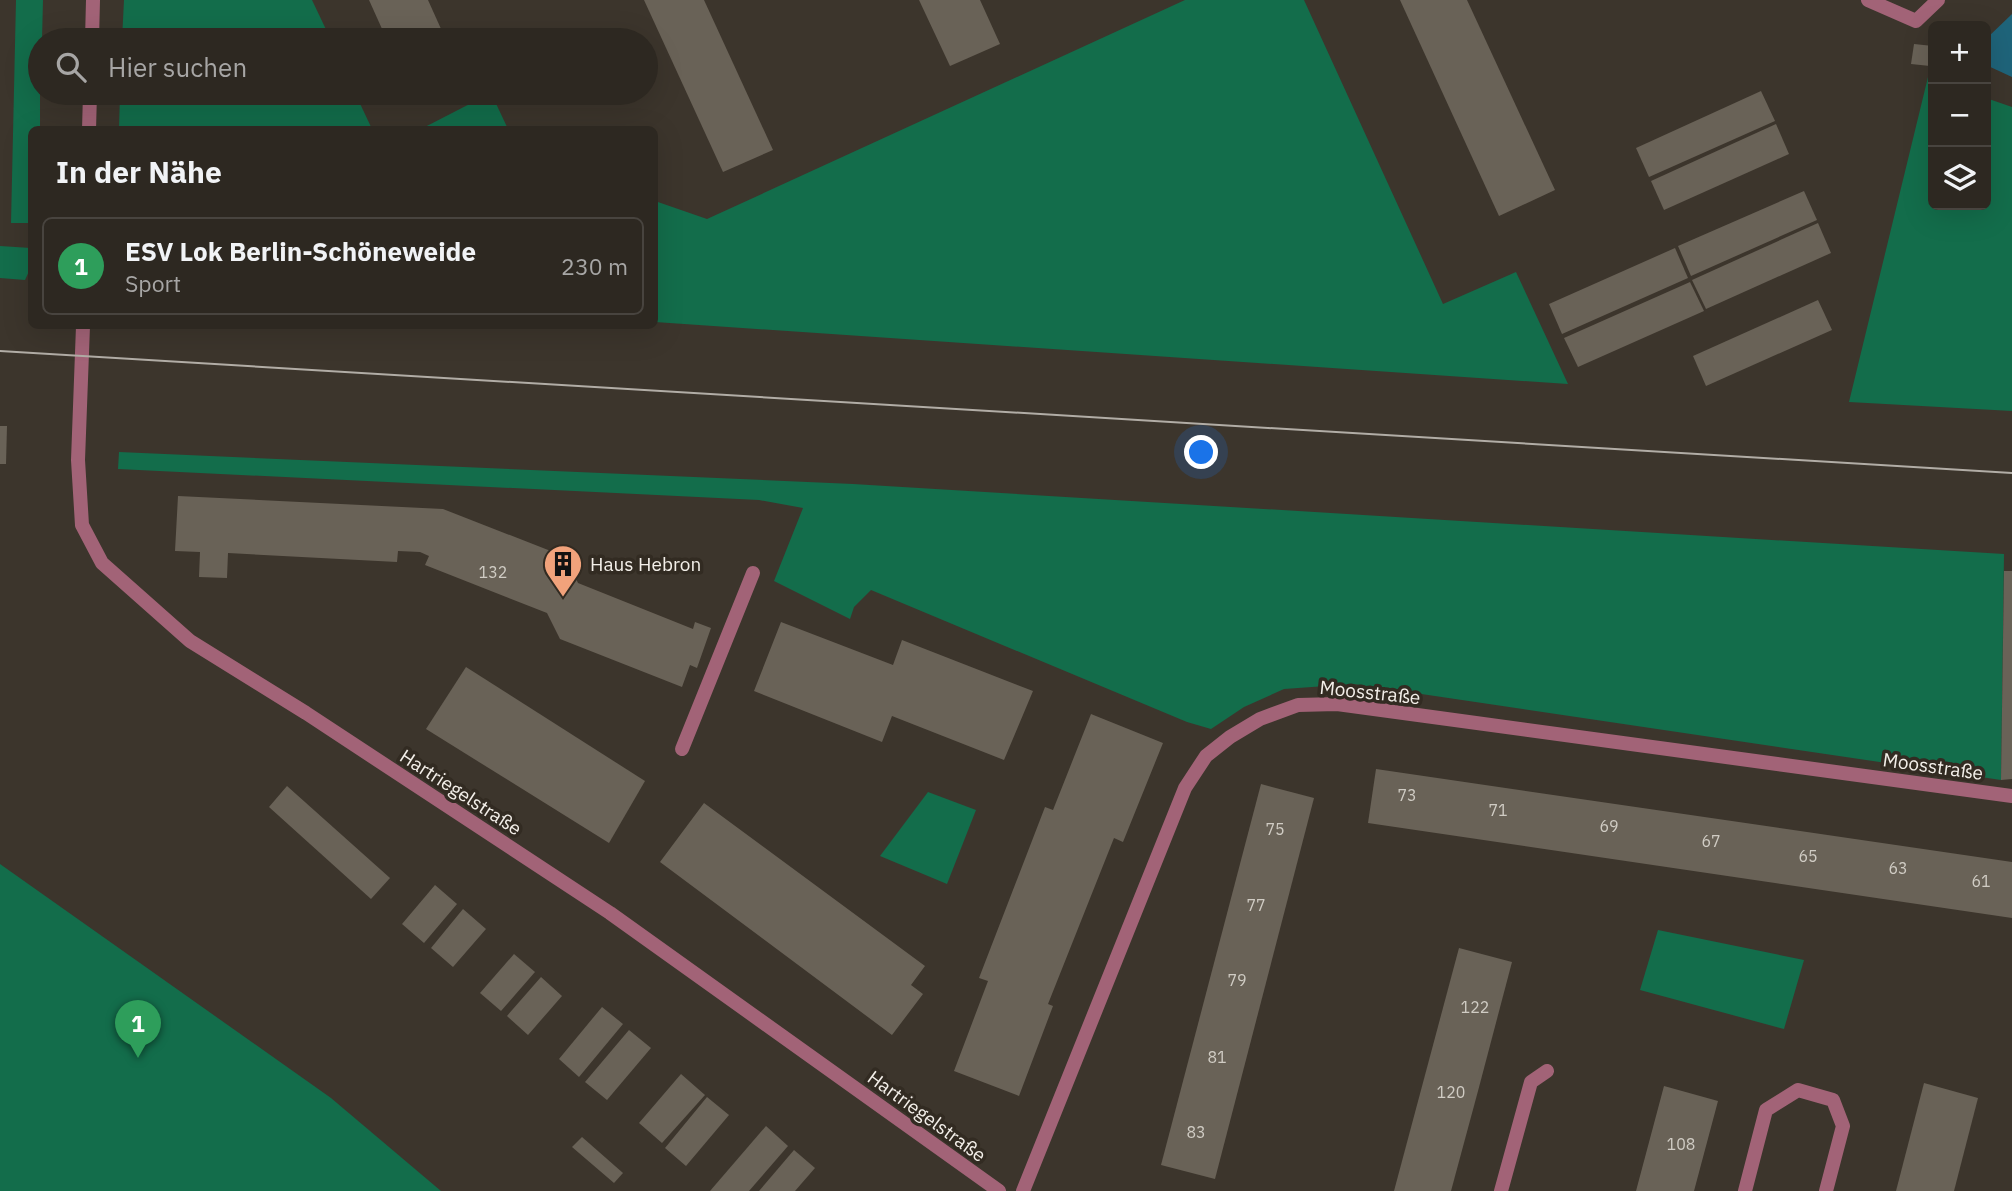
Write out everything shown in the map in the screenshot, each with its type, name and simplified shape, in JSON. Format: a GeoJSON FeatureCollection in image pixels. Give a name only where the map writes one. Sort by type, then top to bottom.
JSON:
{"type":"FeatureCollection","features":[{"type":"Feature","properties":{"kind":"street"},"geometry":{"type":"LineString","coordinates":[[92,28],[93,0]]}},
{"type":"Feature","properties":{"kind":"street"},"geometry":{"type":"LineString","coordinates":[[1868,0],[1916,21],[1938,0]]}},
{"type":"Feature","properties":{"kind":"street"},"geometry":{"type":"LineString","coordinates":[[89,126],[90,105]]}},
{"type":"Feature","properties":{"kind":"street","name":"Hartriegelstraße"},"geometry":{"type":"LineString","coordinates":[[83,329],[78,460],[82,525],[102,563],[190,641],[306,713],[610,913],[999,1191]]}},
{"type":"Feature","properties":{"kind":"street"},"geometry":{"type":"LineString","coordinates":[[682,749],[753,573]]}},
{"type":"Feature","properties":{"kind":"street","name":"Moosstraße"},"geometry":{"type":"LineString","coordinates":[[1023,1191],[1185,788],[1206,756],[1230,737],[1260,719],[1298,705],[1337,704],[2012,796]]}},
{"type":"Feature","properties":{"kind":"street"},"geometry":{"type":"LineString","coordinates":[[1501,1191],[1531,1082],[1547,1071]]}},
{"type":"Feature","properties":{"kind":"street"},"geometry":{"type":"LineString","coordinates":[[1745,1191],[1766,1110],[1798,1090],[1833,1100],[1843,1126],[1826,1191]]}},
{"type":"Feature","properties":{"kind":"green space"},"geometry":{"type":"Polygon","coordinates":[[[16,0],[43,0],[42,28],[28,28],[28,105],[40,105],[40,126],[28,126],[28,223],[11,223],[16,0]]]}},
{"type":"Feature","properties":{"kind":"green space"},"geometry":{"type":"Polygon","coordinates":[[[124,0],[312,0],[325,28],[123,28],[124,0]]]}},
{"type":"Feature","properties":{"kind":"green space"},"geometry":{"type":"Polygon","coordinates":[[[1185,0],[1304,0],[1443,304],[1516,272],[1568,384],[658,322],[658,202],[707,219],[1185,0]]]}},
{"type":"Feature","properties":{"kind":"green space"},"geometry":{"type":"Polygon","coordinates":[[[1928,77],[1928,210],[1991,210],[1991,100],[2012,107],[2012,411],[1849,402],[1928,77]]]}},
{"type":"Feature","properties":{"kind":"green space"},"geometry":{"type":"Polygon","coordinates":[[[120,105],[361,105],[371,126],[119,126],[120,105]]]}},
{"type":"Feature","properties":{"kind":"green space"},"geometry":{"type":"Polygon","coordinates":[[[468,105],[497,105],[507,126],[427,126],[468,105]]]}},
{"type":"Feature","properties":{"kind":"green space"},"geometry":{"type":"Polygon","coordinates":[[[0,246],[28,248],[28,274],[25,280],[0,278],[0,246]]]}},
{"type":"Feature","properties":{"kind":"green space"},"geometry":{"type":"Polygon","coordinates":[[[119,452],[853,484],[2004,554],[2001,780],[1354,684],[1284,689],[1244,707],[1211,729],[1187,722],[871,590],[854,607],[850,619],[774,581],[803,508],[759,500],[118,469],[119,452]]]}},
{"type":"Feature","properties":{"kind":"green space"},"geometry":{"type":"Polygon","coordinates":[[[928,792],[976,810],[947,884],[880,856],[928,792]]]}},
{"type":"Feature","properties":{"kind":"green space"},"geometry":{"type":"Polygon","coordinates":[[[0,864],[331,1098],[441,1191],[0,1191],[0,864]]]}},
{"type":"Feature","properties":{"kind":"green space"},"geometry":{"type":"Polygon","coordinates":[[[1658,930],[1804,960],[1784,1029],[1640,990],[1658,930]]]}},
{"type":"Feature","properties":{"kind":"water"},"geometry":{"type":"Polygon","coordinates":[[[2012,14],[2012,77],[1991,67],[1991,34],[2012,14]]]}},
{"type":"Feature","properties":{"kind":"building"},"geometry":{"type":"Polygon","coordinates":[[[369,0],[428,0],[441,28],[382,28],[369,0]]]}},
{"type":"Feature","properties":{"kind":"building"},"geometry":{"type":"Polygon","coordinates":[[[644,0],[704,0],[773,150],[723,172],[644,0]]]}},
{"type":"Feature","properties":{"kind":"building"},"geometry":{"type":"Polygon","coordinates":[[[919,0],[980,0],[1000,44],[950,66],[919,0]]]}},
{"type":"Feature","properties":{"kind":"building"},"geometry":{"type":"Polygon","coordinates":[[[1400,0],[1467,0],[1555,190],[1499,216],[1400,0]]]}},
{"type":"Feature","properties":{"kind":"building"},"geometry":{"type":"Polygon","coordinates":[[[1914,44],[1928,45],[1928,66],[1911,64],[1914,44]]]}},
{"type":"Feature","properties":{"kind":"building"},"geometry":{"type":"Polygon","coordinates":[[[1761,91],[1775,121],[1649,177],[1636,148],[1761,91]]]}},
{"type":"Feature","properties":{"kind":"building"},"geometry":{"type":"Polygon","coordinates":[[[1776,124],[1789,154],[1664,210],[1651,181],[1776,124]]]}},
{"type":"Feature","properties":{"kind":"building"},"geometry":{"type":"Polygon","coordinates":[[[1804,191],[1817,220],[1691,276],[1678,246],[1804,191]]]}},
{"type":"Feature","properties":{"kind":"building"},"geometry":{"type":"Polygon","coordinates":[[[1818,223],[1831,253],[1706,309],[1692,280],[1818,223]]]}},
{"type":"Feature","properties":{"kind":"building"},"geometry":{"type":"Polygon","coordinates":[[[1675,248],[1688,278],[1562,334],[1549,304],[1675,248]]]}},
{"type":"Feature","properties":{"kind":"building"},"geometry":{"type":"Polygon","coordinates":[[[1690,282],[1704,311],[1578,367],[1564,338],[1690,282]]]}},
{"type":"Feature","properties":{"kind":"building"},"geometry":{"type":"Polygon","coordinates":[[[1818,300],[1832,330],[1706,386],[1693,356],[1818,300]]]}},
{"type":"Feature","properties":{"kind":"building"},"geometry":{"type":"Polygon","coordinates":[[[0,426],[7,426],[6,464],[0,464],[0,426]]]}},
{"type":"Feature","properties":{"kind":"building","name":"Haus Hebron"},"geometry":{"type":"Polygon","coordinates":[[[178,496],[443,509],[566,557],[578,583],[693,629],[695,622],[711,628],[697,668],[690,665],[682,687],[560,639],[547,613],[425,565],[429,556],[420,552],[398,551],[397,562],[228,553],[227,578],[199,577],[200,552],[175,551],[178,496]]]}},
{"type":"Feature","properties":{"kind":"building"},"geometry":{"type":"Polygon","coordinates":[[[2004,571],[2012,571],[2012,779],[2001,780],[2004,571]]]}},
{"type":"Feature","properties":{"kind":"building"},"geometry":{"type":"Polygon","coordinates":[[[781,622],[893,665],[902,640],[1033,691],[1004,760],[892,716],[882,742],[754,691],[781,622]]]}},
{"type":"Feature","properties":{"kind":"building"},"geometry":{"type":"Polygon","coordinates":[[[466,667],[645,781],[609,843],[426,729],[466,667]]]}},
{"type":"Feature","properties":{"kind":"building"},"geometry":{"type":"Polygon","coordinates":[[[1091,714],[1163,743],[1123,842],[1114,838],[1048,1004],[1053,1006],[1019,1096],[954,1071],[988,981],[979,978],[1045,807],[1053,810],[1091,714]]]}},
{"type":"Feature","properties":{"kind":"building"},"geometry":{"type":"Polygon","coordinates":[[[1376,769],[2012,862],[2012,918],[1368,823],[1376,769]]]}},
{"type":"Feature","properties":{"kind":"building"},"geometry":{"type":"Polygon","coordinates":[[[1261,784],[1314,798],[1215,1179],[1161,1165],[1261,784]]]}},
{"type":"Feature","properties":{"kind":"building"},"geometry":{"type":"Polygon","coordinates":[[[287,786],[390,878],[371,899],[269,807],[287,786]]]}},
{"type":"Feature","properties":{"kind":"building"},"geometry":{"type":"Polygon","coordinates":[[[704,803],[925,966],[911,985],[923,994],[892,1035],[660,862],[704,803]]]}},
{"type":"Feature","properties":{"kind":"building"},"geometry":{"type":"Polygon","coordinates":[[[435,885],[457,904],[424,943],[402,924],[435,885]]]}},
{"type":"Feature","properties":{"kind":"building"},"geometry":{"type":"Polygon","coordinates":[[[463,909],[486,929],[453,967],[431,948],[463,909]]]}},
{"type":"Feature","properties":{"kind":"building"},"geometry":{"type":"Polygon","coordinates":[[[1459,948],[1512,962],[1478,1091],[1451,1191],[1394,1191],[1459,948]]]}},
{"type":"Feature","properties":{"kind":"building"},"geometry":{"type":"Polygon","coordinates":[[[514,954],[535,972],[501,1011],[480,993],[514,954]]]}},
{"type":"Feature","properties":{"kind":"building"},"geometry":{"type":"Polygon","coordinates":[[[541,977],[562,996],[528,1035],[507,1016],[541,977]]]}},
{"type":"Feature","properties":{"kind":"building"},"geometry":{"type":"Polygon","coordinates":[[[602,1007],[623,1024],[579,1077],[559,1059],[602,1007]]]}},
{"type":"Feature","properties":{"kind":"building"},"geometry":{"type":"Polygon","coordinates":[[[629,1030],[651,1048],[607,1100],[585,1082],[629,1030]]]}},
{"type":"Feature","properties":{"kind":"building"},"geometry":{"type":"Polygon","coordinates":[[[681,1074],[705,1095],[662,1143],[639,1123],[681,1074]]]}},
{"type":"Feature","properties":{"kind":"building"},"geometry":{"type":"Polygon","coordinates":[[[1924,1083],[1978,1098],[1954,1191],[1896,1191],[1924,1083]]]}},
{"type":"Feature","properties":{"kind":"building"},"geometry":{"type":"Polygon","coordinates":[[[1664,1086],[1718,1101],[1694,1191],[1636,1191],[1664,1086]]]}},
{"type":"Feature","properties":{"kind":"building"},"geometry":{"type":"Polygon","coordinates":[[[707,1097],[729,1115],[686,1166],[665,1148],[707,1097]]]}},
{"type":"Feature","properties":{"kind":"building"},"geometry":{"type":"Polygon","coordinates":[[[766,1126],[788,1146],[749,1191],[710,1191],[766,1126]]]}},
{"type":"Feature","properties":{"kind":"building"},"geometry":{"type":"Polygon","coordinates":[[[582,1137],[623,1173],[614,1183],[572,1147],[582,1137]]]}},
{"type":"Feature","properties":{"kind":"building"},"geometry":{"type":"Polygon","coordinates":[[[794,1150],[815,1168],[795,1191],[759,1191],[794,1150]]]}},
{"type":"Feature","properties":{"kind":"tram line"},"geometry":{"type":"LineString","coordinates":[[0,351],[2012,473]]}},
{"type":"Feature","properties":{"kind":"place","name":"Haus Hebron"},"geometry":{"type":"Point","coordinates":[563,598]}},
{"type":"Feature","properties":{"kind":"place","name":"ESV Lok Berlin-Schöneweide"},"geometry":{"type":"Point","coordinates":[138,1058]}}]}
